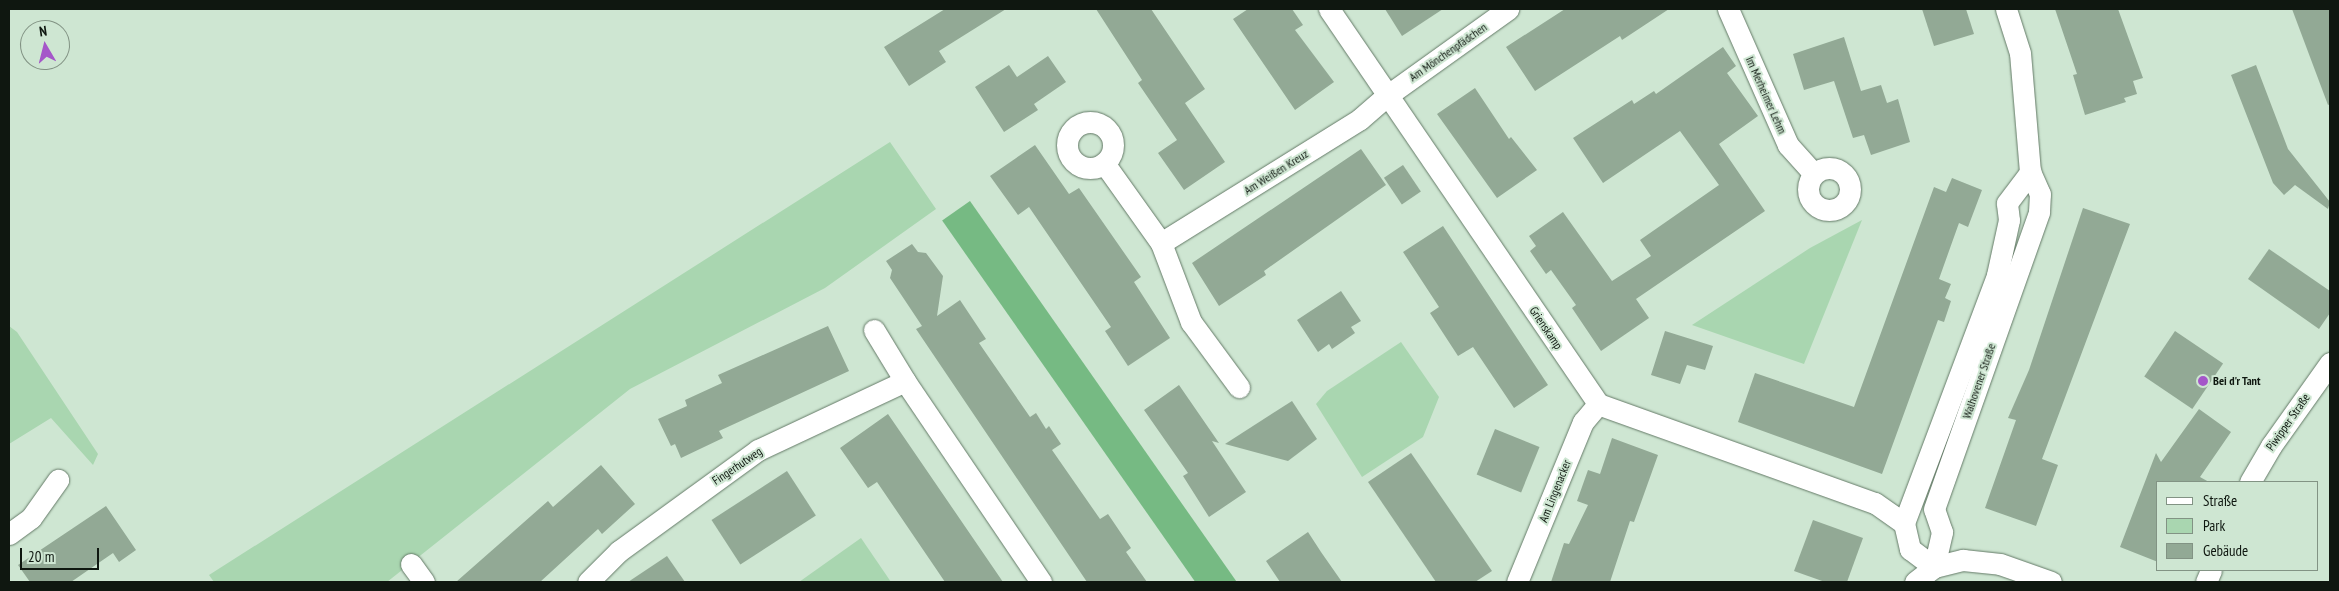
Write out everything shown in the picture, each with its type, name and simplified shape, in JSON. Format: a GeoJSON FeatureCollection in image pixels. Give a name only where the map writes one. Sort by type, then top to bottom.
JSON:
{"type":"FeatureCollection","features":[{"type":"Feature","properties":{"kind":"street","name":"Grienskamp"},"geometry":{"type":"LineString","coordinates":[[1329,9],[1598,404]]}},
{"type":"Feature","properties":{"kind":"street","name":"Am Mönchenpfädchen"},"geometry":{"type":"LineString","coordinates":[[1388,95],[1508,9]]}},
{"type":"Feature","properties":{"kind":"street","name":"Im Merheimer Lehm"},"geometry":{"type":"LineString","coordinates":[[1728,9],[1788,145],[1814,174]]}},
{"type":"Feature","properties":{"kind":"street","name":"Walhovener Straße"},"geometry":{"type":"LineString","coordinates":[[1934,509],[2039,212],[2040,194],[2030,172],[2020,53],[2006,9]]}},
{"type":"Feature","properties":{"kind":"street","name":"Am Weißen Kreuz"},"geometry":{"type":"LineString","coordinates":[[1161,244],[1360,119],[1388,95]]}},
{"type":"Feature","properties":{"kind":"street"},"geometry":{"type":"LineString","coordinates":[[1104,163],[1161,244],[1191,322],[1239,387]]}},
{"type":"Feature","properties":{"kind":"street","name":"Walhovener Straße"},"geometry":{"type":"LineString","coordinates":[[1904,523],[1910,500],[1997,275],[2008,220],[2007,203],[2030,172]]}},
{"type":"Feature","properties":{"kind":"street"},"geometry":{"type":"LineString","coordinates":[[874,330],[1041,582]]}},
{"type":"Feature","properties":{"kind":"street","name":"Piwipper Straße"},"geometry":{"type":"LineString","coordinates":[[2251,481],[2271,446],[2330,364]]}},
{"type":"Feature","properties":{"kind":"street","name":"Fingerhutweg"},"geometry":{"type":"LineString","coordinates":[[588,582],[618,551],[758,450],[906,381]]}},
{"type":"Feature","properties":{"kind":"street"},"geometry":{"type":"LineString","coordinates":[[1598,404],[1875,503],[1904,523],[1910,548],[1934,568]]}},
{"type":"Feature","properties":{"kind":"street","name":"Am Lingenacker"},"geometry":{"type":"LineString","coordinates":[[1517,582],[1583,422],[1598,404]]}},
{"type":"Feature","properties":{"kind":"street"},"geometry":{"type":"LineString","coordinates":[[9,534],[31,518],[58,480]]}},
{"type":"Feature","properties":{"kind":"street"},"geometry":{"type":"LineString","coordinates":[[1875,503],[1910,500],[1934,509],[1942,532],[1934,568]]}},
{"type":"Feature","properties":{"kind":"street"},"geometry":{"type":"LineString","coordinates":[[1914,582],[1934,568],[1963,560],[2000,564],[2051,582]]}},
{"type":"Feature","properties":{"kind":"street"},"geometry":{"type":"LineString","coordinates":[[411,564],[424,582]]}},
{"type":"Feature","properties":{"kind":"green space"},"geometry":{"type":"Polygon","coordinates":[[[890,142],[936,209],[825,288],[630,389],[387,582],[214,582],[209,575],[890,142]]]}},
{"type":"Feature","properties":{"kind":"green space"},"geometry":{"type":"Polygon","coordinates":[[[970,201],[1236,581],[1195,582],[942,221],[970,201]]]}},
{"type":"Feature","properties":{"kind":"green space"},"geometry":{"type":"Polygon","coordinates":[[[1862,220],[1804,364],[1692,325],[1810,248],[1862,220]]]}},
{"type":"Feature","properties":{"kind":"green space"},"geometry":{"type":"Polygon","coordinates":[[[9,326],[17,332],[98,454],[93,465],[51,418],[9,444],[9,326]]]}},
{"type":"Feature","properties":{"kind":"green space"},"geometry":{"type":"Polygon","coordinates":[[[1401,342],[1439,397],[1423,437],[1362,477],[1316,404],[1327,391],[1401,342]]]}},
{"type":"Feature","properties":{"kind":"green space"},"geometry":{"type":"Polygon","coordinates":[[[861,538],[891,582],[799,582],[861,538]]]}},
{"type":"Feature","properties":{"kind":"building"},"geometry":{"type":"Polygon","coordinates":[[[945,9],[1006,9],[939,51],[946,62],[909,86],[884,47],[945,9]]]}},
{"type":"Feature","properties":{"kind":"building"},"geometry":{"type":"Polygon","coordinates":[[[1096,9],[1151,9],[1205,89],[1185,103],[1225,162],[1184,190],[1158,153],[1177,140],[1138,83],[1142,80],[1096,9]]]}},
{"type":"Feature","properties":{"kind":"building"},"geometry":{"type":"Polygon","coordinates":[[[1248,9],[1292,9],[1303,25],[1295,30],[1334,82],[1295,110],[1233,19],[1248,9]]]}},
{"type":"Feature","properties":{"kind":"building"},"geometry":{"type":"Polygon","coordinates":[[[1385,9],[1443,9],[1402,36],[1385,9]]]}},
{"type":"Feature","properties":{"kind":"building"},"geometry":{"type":"Polygon","coordinates":[[[1565,9],[1669,9],[1622,40],[1620,36],[1535,91],[1506,47],[1565,9]]]}},
{"type":"Feature","properties":{"kind":"building"},"geometry":{"type":"Polygon","coordinates":[[[1922,9],[1966,9],[1974,34],[1934,46],[1922,9]]]}},
{"type":"Feature","properties":{"kind":"building"},"geometry":{"type":"Polygon","coordinates":[[[2055,9],[2118,9],[2143,78],[2133,81],[2137,94],[2124,98],[2126,102],[2085,115],[2073,75],[2077,74],[2055,9]]]}},
{"type":"Feature","properties":{"kind":"building"},"geometry":{"type":"Polygon","coordinates":[[[2292,9],[2330,9],[2330,104],[2328,105],[2292,9]]]}},
{"type":"Feature","properties":{"kind":"building"},"geometry":{"type":"Polygon","coordinates":[[[1844,37],[1861,91],[1881,85],[1887,103],[1898,99],[1910,142],[1871,155],[1864,135],[1853,138],[1834,81],[1804,90],[1793,54],[1844,37]]]}},
{"type":"Feature","properties":{"kind":"building"},"geometry":{"type":"Polygon","coordinates":[[[1723,47],[1736,66],[1727,73],[1758,116],[1719,144],[1765,211],[1636,299],[1649,318],[1601,351],[1572,308],[1576,305],[1551,270],[1546,274],[1530,251],[1536,246],[1529,236],[1563,212],[1612,281],[1651,256],[1640,240],[1719,185],[1680,131],[1603,183],[1573,138],[1632,100],[1634,104],[1654,91],[1656,94],[1723,47]]]}},
{"type":"Feature","properties":{"kind":"building"},"geometry":{"type":"Polygon","coordinates":[[[1048,56],[1066,82],[1034,104],[1038,110],[1004,132],[975,87],[1009,65],[1017,77],[1048,56]]]}},
{"type":"Feature","properties":{"kind":"building"},"geometry":{"type":"Polygon","coordinates":[[[2256,65],[2288,149],[2330,202],[2328,209],[2295,185],[2284,195],[2273,183],[2231,75],[2256,65]]]}},
{"type":"Feature","properties":{"kind":"building"},"geometry":{"type":"Polygon","coordinates":[[[1475,88],[1509,139],[1511,137],[1537,170],[1497,198],[1437,114],[1475,88]]]}},
{"type":"Feature","properties":{"kind":"building"},"geometry":{"type":"Polygon","coordinates":[[[1035,145],[1069,194],[1079,188],[1141,277],[1134,282],[1170,338],[1128,366],[1105,331],[1111,327],[1029,207],[1018,215],[990,176],[1035,145]]]}},
{"type":"Feature","properties":{"kind":"building"},"geometry":{"type":"Polygon","coordinates":[[[1361,149],[1386,185],[1264,271],[1266,275],[1219,306],[1192,263],[1361,149]]]}},
{"type":"Feature","properties":{"kind":"building"},"geometry":{"type":"Polygon","coordinates":[[[1403,165],[1421,192],[1402,204],[1384,178],[1403,165]]]}},
{"type":"Feature","properties":{"kind":"building"},"geometry":{"type":"Polygon","coordinates":[[[1952,178],[1982,190],[1968,227],[1959,223],[1939,279],[1951,284],[1945,298],[1951,301],[1944,322],[1938,320],[1882,474],[1738,422],[1755,373],[1854,407],[1934,187],[1946,192],[1952,178]]]}},
{"type":"Feature","properties":{"kind":"building"},"geometry":{"type":"Polygon","coordinates":[[[2083,208],[2130,224],[2042,459],[2058,465],[2036,526],[1985,508],[2016,420],[2008,418],[2029,370],[2083,208]]]}},
{"type":"Feature","properties":{"kind":"building"},"geometry":{"type":"Polygon","coordinates":[[[1443,226],[1548,385],[1514,408],[1473,347],[1458,356],[1430,313],[1439,307],[1403,252],[1443,226]]]}},
{"type":"Feature","properties":{"kind":"building"},"geometry":{"type":"Polygon","coordinates":[[[912,244],[918,252],[926,253],[943,276],[937,316],[960,300],[986,339],[979,343],[1030,417],[1036,413],[1046,429],[1049,426],[1061,444],[1052,450],[1100,519],[1108,514],[1131,548],[1126,552],[1147,582],[1087,582],[916,329],[922,326],[890,278],[892,270],[886,261],[912,244]]]}},
{"type":"Feature","properties":{"kind":"building"},"geometry":{"type":"Polygon","coordinates":[[[2269,249],[2330,291],[2330,313],[2319,329],[2248,279],[2269,249]]]}},
{"type":"Feature","properties":{"kind":"building"},"geometry":{"type":"Polygon","coordinates":[[[1341,291],[1361,321],[1351,327],[1355,333],[1332,349],[1329,344],[1318,352],[1297,320],[1341,291]]]}},
{"type":"Feature","properties":{"kind":"building"},"geometry":{"type":"Polygon","coordinates":[[[828,326],[849,371],[719,431],[723,438],[681,458],[675,444],[671,446],[658,419],[687,406],[685,400],[722,383],[718,375],[828,326]]]}},
{"type":"Feature","properties":{"kind":"building"},"geometry":{"type":"Polygon","coordinates":[[[1665,331],[1713,346],[1705,370],[1687,365],[1680,384],[1651,375],[1665,331]]]}},
{"type":"Feature","properties":{"kind":"building"},"geometry":{"type":"Polygon","coordinates":[[[2175,331],[2223,363],[2192,409],[2144,377],[2175,331]]]}},
{"type":"Feature","properties":{"kind":"building"},"geometry":{"type":"Polygon","coordinates":[[[1179,385],[1219,443],[1212,441],[1246,492],[1209,517],[1183,476],[1188,473],[1144,410],[1179,385]]]}},
{"type":"Feature","properties":{"kind":"building"},"geometry":{"type":"Polygon","coordinates":[[[1292,401],[1317,439],[1288,461],[1225,444],[1292,401]]]}},
{"type":"Feature","properties":{"kind":"building"},"geometry":{"type":"Polygon","coordinates":[[[2199,409],[2231,432],[2200,477],[2207,481],[2156,481],[2156,561],[2120,547],[2156,453],[2161,462],[2199,409]]]}},
{"type":"Feature","properties":{"kind":"building"},"geometry":{"type":"Polygon","coordinates":[[[888,414],[1003,582],[945,582],[877,482],[868,488],[840,448],[888,414]]]}},
{"type":"Feature","properties":{"kind":"building"},"geometry":{"type":"Polygon","coordinates":[[[1495,429],[1540,447],[1521,492],[1477,474],[1495,429]]]}},
{"type":"Feature","properties":{"kind":"building"},"geometry":{"type":"Polygon","coordinates":[[[1612,438],[1658,455],[1634,522],[1630,521],[1610,582],[1551,582],[1564,543],[1569,544],[1588,505],[1577,501],[1588,470],[1600,474],[1612,438]]]}},
{"type":"Feature","properties":{"kind":"building"},"geometry":{"type":"Polygon","coordinates":[[[1411,453],[1492,571],[1475,582],[1436,582],[1368,482],[1411,453]]]}},
{"type":"Feature","properties":{"kind":"building"},"geometry":{"type":"Polygon","coordinates":[[[601,465],[635,504],[602,534],[598,529],[540,582],[456,582],[548,501],[553,507],[601,465]]]}},
{"type":"Feature","properties":{"kind":"building"},"geometry":{"type":"Polygon","coordinates":[[[787,471],[816,515],[740,564],[712,520],[787,471]]]}},
{"type":"Feature","properties":{"kind":"building"},"geometry":{"type":"Polygon","coordinates":[[[106,506],[136,550],[119,562],[113,553],[71,582],[30,582],[18,565],[106,506]]]}},
{"type":"Feature","properties":{"kind":"building"},"geometry":{"type":"Polygon","coordinates":[[[1813,520],[1863,538],[1847,582],[1825,582],[1794,571],[1813,520]]]}},
{"type":"Feature","properties":{"kind":"building"},"geometry":{"type":"Polygon","coordinates":[[[1308,532],[1342,582],[1280,582],[1266,561],[1308,532]]]}},
{"type":"Feature","properties":{"kind":"building"},"geometry":{"type":"Polygon","coordinates":[[[667,556],[685,582],[628,582],[667,556]]]}},
{"type":"Feature","properties":{"kind":"place","name":"Bei d'r Tant"},"geometry":{"type":"Point","coordinates":[2203,381]}}]}
